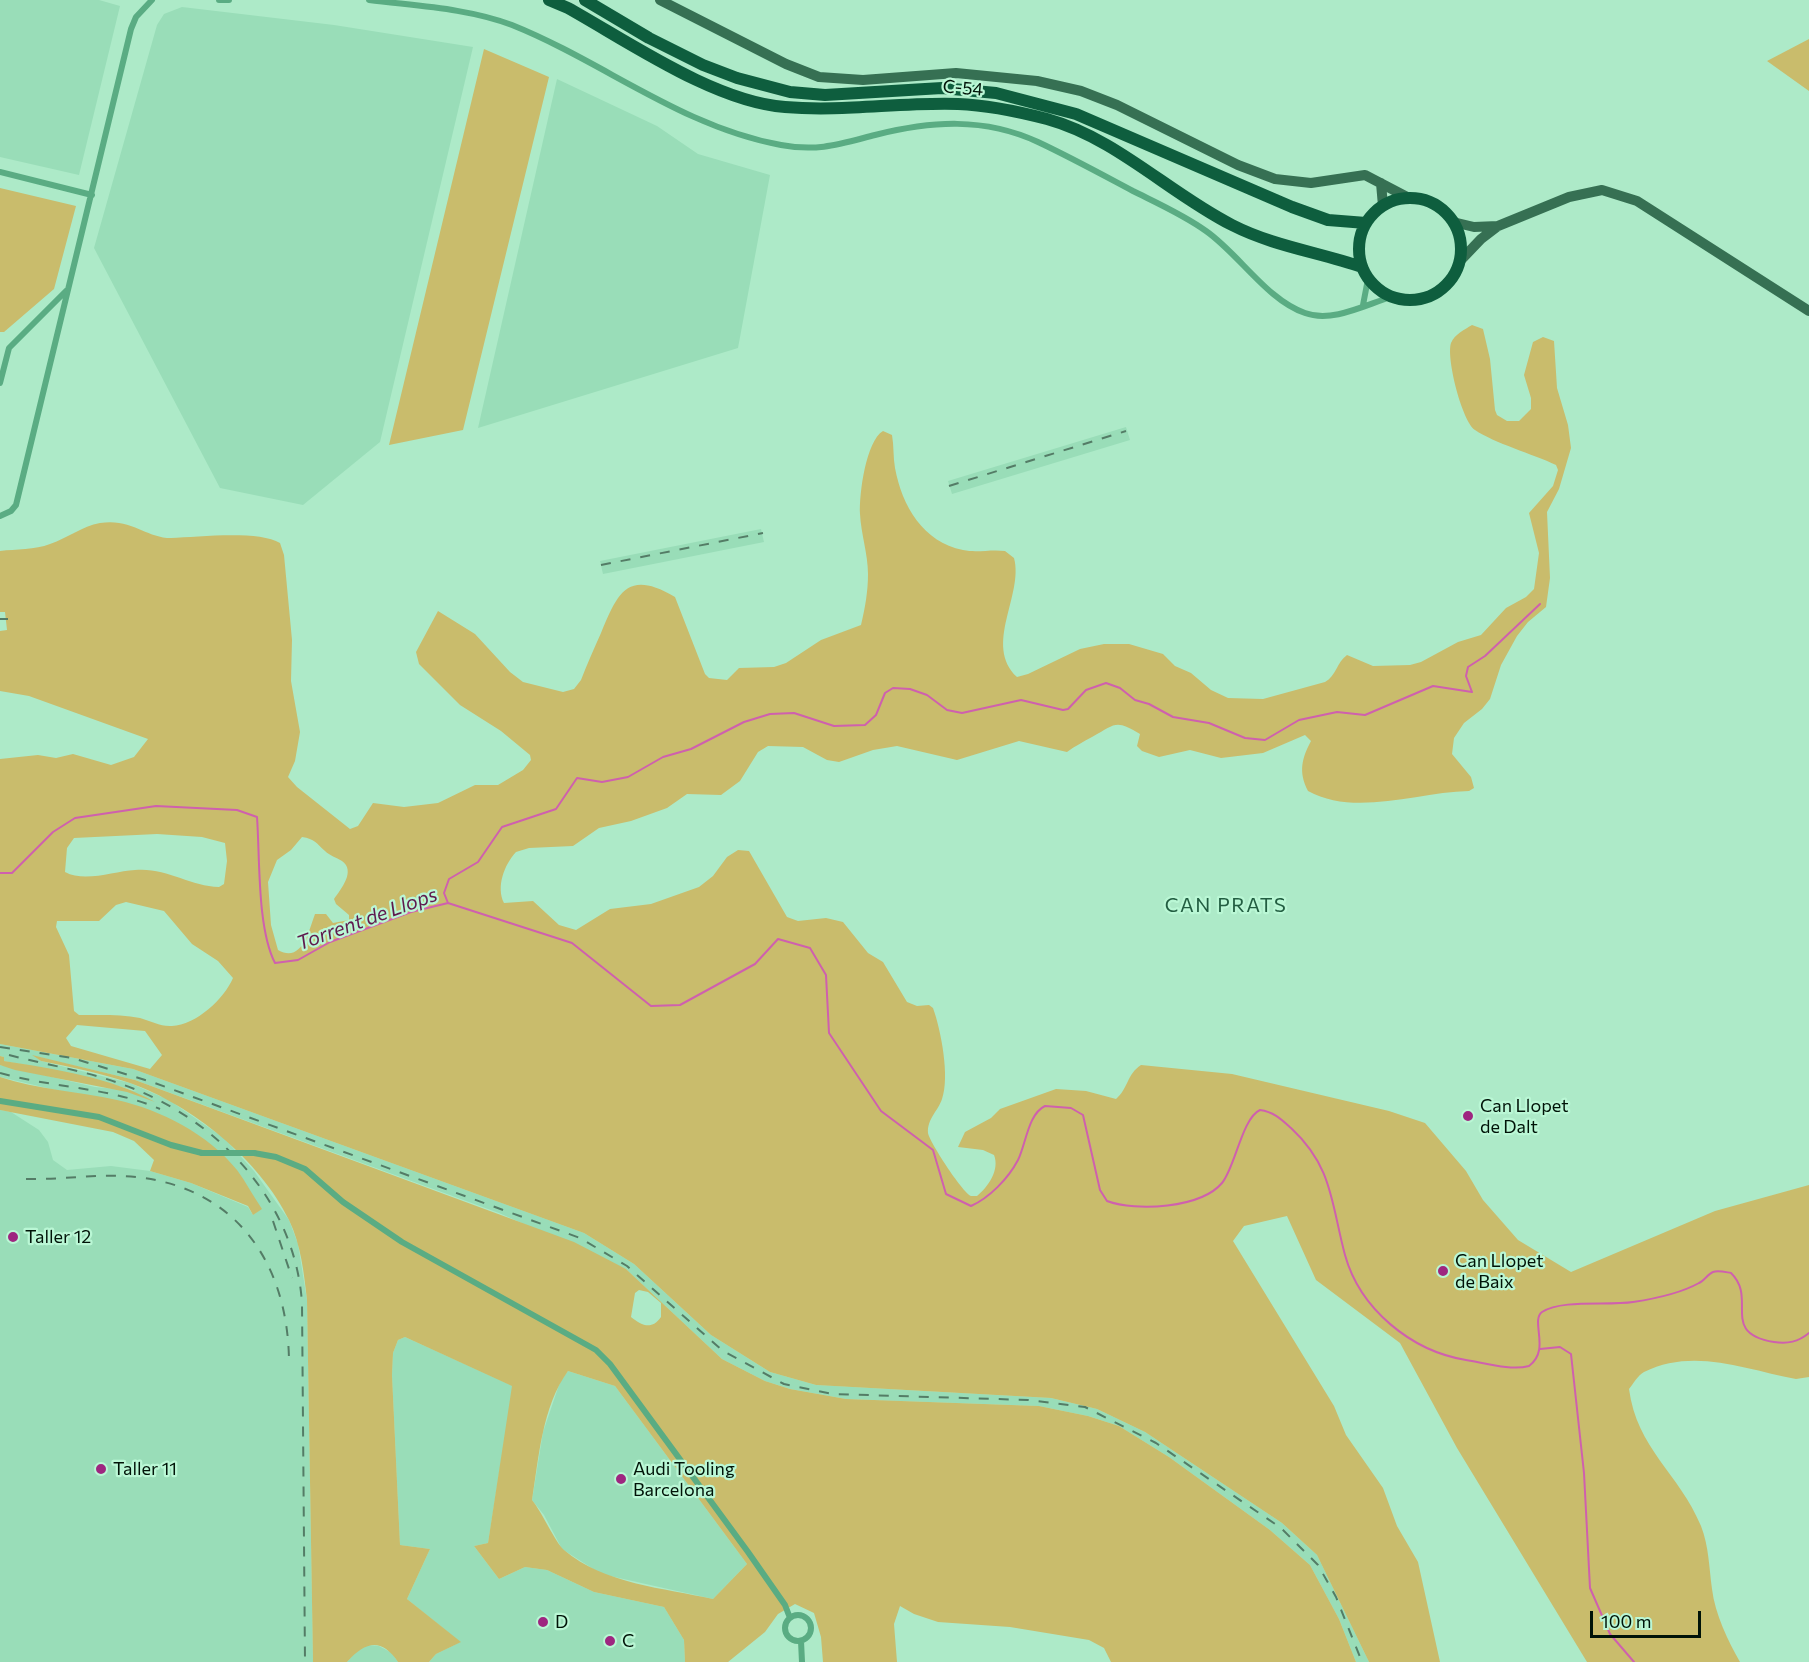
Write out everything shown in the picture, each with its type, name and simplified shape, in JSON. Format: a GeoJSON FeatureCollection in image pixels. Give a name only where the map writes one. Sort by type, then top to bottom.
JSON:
{"type":"FeatureCollection","features":[{"type":"Feature","properties":{"kind":"highway","name":"C-54"},"geometry":{"type":"LineString","coordinates":[[549,0],[568,8],[679,71],[734,94],[783,107],[838,109],[961,104],[1049,119],[1112,147],[1198,206],[1234,226],[1272,242],[1362,267]]}},
{"type":"Feature","properties":{"kind":"highway","name":"C-54"},"geometry":{"type":"LineString","coordinates":[[585,0],[649,38],[703,65],[737,78],[790,92],[825,95],[942,88],[996,93],[1076,114],[1292,207],[1328,220],[1366,223]]}},
{"type":"Feature","properties":{"kind":"highway"},"geometry":{"type":"LineString","coordinates":[[1409,198],[1434,204],[1453,222],[1459,234],[1460,261],[1446,286],[1434,295],[1405,300],[1391,297],[1378,290],[1368,279],[1362,267],[1359,252],[1360,237],[1366,223],[1383,206],[1409,198]]}},
{"type":"Feature","properties":{"kind":"main road"},"geometry":{"type":"LineString","coordinates":[[660,0],[786,64],[819,77],[863,80],[956,73],[1037,81],[1081,91],[1117,105],[1238,165],[1275,179],[1311,183],[1365,176],[1409,198]]}},
{"type":"Feature","properties":{"kind":"main road"},"geometry":{"type":"LineString","coordinates":[[1382,183],[1383,206]]}},
{"type":"Feature","properties":{"kind":"main road"},"geometry":{"type":"LineString","coordinates":[[1460,261],[1481,239],[1498,226],[1586,192],[1611,192],[1637,201],[1809,310]]}},
{"type":"Feature","properties":{"kind":"main road"},"geometry":{"type":"LineString","coordinates":[[1453,222],[1474,227],[1498,226]]}},
{"type":"Feature","properties":{"kind":"street"},"geometry":{"type":"LineString","coordinates":[[0,516],[11,511],[16,505],[131,28],[136,17],[152,0]]}},
{"type":"Feature","properties":{"kind":"street"},"geometry":{"type":"LineString","coordinates":[[219,0],[230,0]]}},
{"type":"Feature","properties":{"kind":"street"},"geometry":{"type":"LineString","coordinates":[[369,0],[455,11],[508,24],[574,53],[651,97],[694,118],[726,131],[773,143],[825,148],[904,128],[944,122],[967,123],[1015,133],[1058,152],[1205,230],[1234,253],[1281,300],[1305,313],[1328,315],[1346,313],[1363,305],[1391,297]]}},
{"type":"Feature","properties":{"kind":"street"},"geometry":{"type":"LineString","coordinates":[[0,172],[92,195]]}},
{"type":"Feature","properties":{"kind":"street"},"geometry":{"type":"LineString","coordinates":[[1363,305],[1368,279]]}},
{"type":"Feature","properties":{"kind":"street"},"geometry":{"type":"LineString","coordinates":[[0,383],[9,348],[68,288]]}},
{"type":"Feature","properties":{"kind":"street"},"geometry":{"type":"LineString","coordinates":[[0,1101],[99,1117],[171,1145],[202,1153],[276,1156],[305,1169],[343,1202],[402,1242],[596,1350],[610,1364],[748,1552],[785,1605],[790,1618]]}},
{"type":"Feature","properties":{"kind":"street"},"geometry":{"type":"LineString","coordinates":[[802,1616],[810,1624],[808,1636],[801,1641],[793,1640],[786,1634],[785,1625],[790,1618],[802,1616]]}},
{"type":"Feature","properties":{"kind":"street"},"geometry":{"type":"LineString","coordinates":[[801,1641],[802,1662]]}},
{"type":"Feature","properties":{"kind":"shaded area"},"geometry":{"type":"Polygon","coordinates":[[[0,0],[99,0],[120,6],[79,175],[0,157],[0,0]]]}},
{"type":"Feature","properties":{"kind":"shaded area"},"geometry":{"type":"Polygon","coordinates":[[[182,7],[334,25],[473,47],[380,442],[303,505],[220,488],[94,248],[157,25],[164,14],[182,7]]]}},
{"type":"Feature","properties":{"kind":"shaded area"},"geometry":{"type":"Polygon","coordinates":[[[1809,39],[1809,91],[1767,61],[1809,39]]]}},
{"type":"Feature","properties":{"kind":"shaded area"},"geometry":{"type":"Polygon","coordinates":[[[484,49],[549,77],[463,430],[389,445],[484,49]]]}},
{"type":"Feature","properties":{"kind":"shaded area"},"geometry":{"type":"Polygon","coordinates":[[[557,79],[657,126],[698,154],[770,175],[738,348],[478,428],[557,79]]]}},
{"type":"Feature","properties":{"kind":"shaded area"},"geometry":{"type":"Polygon","coordinates":[[[0,188],[76,206],[54,289],[4,332],[0,332],[0,188]]]}},
{"type":"Feature","properties":{"kind":"shaded area"},"geometry":{"type":"Polygon","coordinates":[[[1472,325],[1483,329],[1490,359],[1495,410],[1497,415],[1507,421],[1519,421],[1531,409],[1531,398],[1524,375],[1533,342],[1543,337],[1554,341],[1557,388],[1568,425],[1571,448],[1559,489],[1547,512],[1550,578],[1546,607],[1528,622],[1517,636],[1501,665],[1490,699],[1482,709],[1464,723],[1454,738],[1452,754],[1471,777],[1474,788],[1469,791],[1366,803],[1326,799],[1308,791],[1303,778],[1302,765],[1311,741],[1305,735],[1263,753],[1221,758],[1190,750],[1159,757],[1142,751],[1137,746],[1140,734],[1120,725],[1106,729],[1067,752],[1019,741],[957,760],[897,746],[873,750],[839,762],[827,760],[803,747],[768,746],[758,752],[740,781],[721,795],[687,794],[667,808],[631,821],[599,828],[573,846],[529,848],[516,852],[502,876],[502,897],[504,903],[533,901],[559,925],[576,930],[610,909],[651,904],[699,887],[713,876],[727,857],[738,850],[749,851],[787,917],[798,921],[826,918],[843,922],[868,953],[883,962],[907,1002],[917,1006],[929,1005],[933,1008],[939,1028],[945,1079],[942,1099],[931,1119],[928,1133],[946,1166],[971,1196],[977,1196],[989,1183],[994,1172],[995,1161],[994,1155],[983,1150],[958,1147],[965,1132],[991,1118],[1000,1109],[1056,1089],[1086,1091],[1116,1099],[1141,1065],[1232,1074],[1389,1111],[1425,1123],[1466,1171],[1483,1200],[1518,1240],[1571,1272],[1715,1211],[1809,1185],[1809,1377],[1796,1379],[1740,1366],[1682,1361],[1644,1372],[1629,1389],[1633,1410],[1649,1445],[1682,1491],[1701,1526],[1716,1608],[1740,1662],[1587,1662],[1457,1448],[1400,1343],[1316,1280],[1287,1216],[1244,1226],[1233,1241],[1334,1406],[1346,1435],[1383,1488],[1397,1526],[1418,1562],[1440,1662],[1369,1662],[1317,1555],[1282,1523],[1145,1432],[1097,1409],[1051,1398],[816,1385],[770,1372],[711,1335],[634,1264],[584,1233],[133,1069],[0,1044],[0,759],[38,755],[56,758],[73,754],[111,765],[134,757],[148,739],[29,696],[0,691],[0,631],[7,630],[5,612],[0,612],[0,551],[44,546],[87,527],[111,522],[121,523],[162,537],[243,535],[280,543],[284,555],[292,640],[291,681],[300,732],[295,761],[288,777],[297,787],[350,829],[358,826],[373,803],[404,807],[438,803],[475,785],[498,785],[523,770],[531,760],[530,755],[501,731],[460,705],[419,664],[416,652],[438,611],[475,634],[510,672],[523,682],[563,692],[574,689],[581,680],[613,607],[626,590],[635,586],[646,585],[675,597],[705,674],[709,678],[727,680],[739,668],[774,667],[786,663],[821,640],[861,625],[868,574],[861,522],[861,494],[868,456],[872,445],[883,431],[892,435],[895,468],[903,496],[909,509],[926,531],[949,546],[968,551],[1005,551],[1014,558],[1016,572],[1006,619],[1004,650],[1008,664],[1017,677],[1080,649],[1104,644],[1129,644],[1163,654],[1175,666],[1191,673],[1211,690],[1228,698],[1263,699],[1325,682],[1347,655],[1373,666],[1410,665],[1421,662],[1458,642],[1481,635],[1506,608],[1526,597],[1534,589],[1539,553],[1529,513],[1553,486],[1558,470],[1556,465],[1492,439],[1475,430],[1470,424],[1456,389],[1450,351],[1455,337],[1472,325]],[[157,834],[74,838],[67,848],[65,872],[73,875],[100,876],[146,870],[208,886],[219,887],[224,884],[227,861],[225,843],[202,837],[157,834]],[[302,837],[291,850],[277,860],[268,882],[271,925],[278,950],[286,953],[293,953],[299,949],[307,936],[315,914],[326,914],[333,923],[349,920],[349,915],[336,904],[334,899],[346,880],[348,870],[346,865],[310,839],[302,837]],[[126,902],[116,905],[99,921],[57,921],[56,927],[69,955],[74,1011],[79,1015],[133,1017],[172,1026],[190,1021],[208,1010],[223,994],[233,978],[218,961],[192,944],[164,911],[126,902]],[[77,1025],[66,1038],[71,1046],[150,1069],[162,1055],[145,1031],[77,1025]]]}},
{"type":"Feature","properties":{"kind":"shaded area"},"geometry":{"type":"Polygon","coordinates":[[[1126,427],[1130,440],[952,494],[948,481],[1126,427]]]}},
{"type":"Feature","properties":{"kind":"shaded area"},"geometry":{"type":"Polygon","coordinates":[[[761,529],[764,542],[603,574],[600,561],[761,529]]]}},
{"type":"Feature","properties":{"kind":"shaded area"},"geometry":{"type":"Polygon","coordinates":[[[0,1044],[133,1069],[584,1233],[634,1264],[711,1335],[770,1372],[816,1385],[1051,1398],[1097,1409],[1145,1432],[1282,1523],[1317,1555],[1369,1662],[1356,1662],[1339,1619],[1310,1565],[1270,1530],[1169,1457],[1119,1426],[1088,1416],[1039,1406],[846,1399],[790,1389],[765,1381],[722,1359],[626,1269],[499,1213],[135,1080],[34,1056],[41,1061],[130,1083],[169,1100],[224,1138],[254,1171],[289,1220],[298,1244],[307,1300],[313,1662],[0,1662],[0,1110],[11,1112],[39,1130],[48,1142],[53,1160],[67,1170],[111,1166],[150,1171],[191,1183],[248,1207],[253,1215],[261,1208],[64,1092],[0,1077],[0,1065],[95,1087],[137,1091],[68,1073],[4,1061],[4,1057],[0,1056],[0,1044]]]}},
{"type":"Feature","properties":{"kind":"shaded area"},"geometry":{"type":"Polygon","coordinates":[[[32,1055],[135,1080],[574,1242],[626,1269],[722,1359],[765,1381],[790,1389],[846,1399],[1039,1406],[1088,1416],[1119,1426],[1169,1457],[1270,1530],[1310,1565],[1339,1619],[1356,1662],[1111,1662],[1104,1648],[1089,1640],[1010,1627],[938,1622],[914,1614],[900,1606],[894,1624],[897,1662],[823,1662],[821,1637],[814,1613],[795,1604],[778,1614],[765,1632],[728,1662],[685,1662],[684,1640],[664,1607],[594,1592],[547,1570],[525,1567],[499,1579],[474,1546],[488,1543],[512,1386],[405,1337],[398,1340],[393,1353],[392,1375],[400,1545],[430,1549],[407,1599],[461,1642],[436,1654],[429,1662],[398,1662],[385,1649],[373,1645],[360,1650],[347,1662],[313,1662],[307,1300],[299,1249],[289,1220],[261,1176],[242,1156],[222,1137],[177,1105],[119,1079],[41,1061],[32,1055]],[[639,1290],[635,1293],[631,1317],[639,1323],[654,1324],[661,1317],[661,1303],[648,1292],[639,1290]],[[568,1371],[552,1400],[547,1416],[532,1500],[557,1540],[564,1550],[580,1561],[616,1578],[713,1599],[747,1564],[615,1386],[568,1371]]]}},
{"type":"Feature","properties":{"kind":"shaded area"},"geometry":{"type":"Polygon","coordinates":[[[0,1056],[4,1057],[4,1061],[101,1080],[138,1093],[155,1102],[127,1092],[15,1070],[0,1065],[0,1056]]]}},
{"type":"Feature","properties":{"kind":"shaded area"},"geometry":{"type":"Polygon","coordinates":[[[0,1077],[29,1085],[134,1104],[183,1125],[225,1157],[237,1170],[262,1209],[253,1215],[248,1206],[191,1183],[150,1171],[154,1160],[134,1141],[113,1132],[0,1110],[0,1077]]]}},
{"type":"Feature","properties":{"kind":"shaded area"},"geometry":{"type":"Polygon","coordinates":[[[405,1337],[513,1386],[488,1543],[474,1546],[499,1579],[525,1567],[547,1570],[594,1592],[664,1607],[684,1640],[685,1662],[429,1662],[436,1654],[460,1642],[407,1599],[430,1549],[400,1545],[392,1375],[393,1353],[398,1340],[405,1337]]]}},
{"type":"Feature","properties":{"kind":"shaded area"},"geometry":{"type":"Polygon","coordinates":[[[568,1371],[615,1386],[747,1564],[713,1599],[601,1574],[562,1549],[544,1515],[532,1500],[543,1432],[560,1382],[568,1371]]]}},
{"type":"Feature","properties":{"kind":"shaded area"},"geometry":{"type":"Polygon","coordinates":[[[368,1645],[379,1646],[392,1653],[398,1662],[347,1662],[359,1648],[368,1645]]]}},
{"type":"Feature","properties":{"kind":"waterway"},"geometry":{"type":"LineString","coordinates":[[448,903],[444,893],[449,879],[478,862],[502,827],[556,809],[577,778],[602,782],[628,777],[663,757],[691,749],[744,722],[770,714],[794,713],[834,726],[865,725],[876,715],[885,693],[893,688],[910,689],[927,695],[947,710],[962,713],[1021,700],[1063,710],[1068,709],[1086,690],[1106,683],[1120,688],[1135,700],[1149,704],[1173,717],[1209,723],[1245,738],[1265,740],[1299,720],[1337,712],[1365,715],[1433,686],[1472,692],[1466,676],[1468,667],[1485,656],[1540,604]]}},
{"type":"Feature","properties":{"kind":"waterway","name":"Torrent de Llops"},"geometry":{"type":"LineString","coordinates":[[0,873],[12,873],[53,832],[75,818],[156,806],[237,810],[257,817],[262,912],[269,948],[275,963],[298,960],[330,942],[411,912],[448,903],[572,943],[651,1006],[680,1005],[755,964],[778,939],[810,948],[826,975],[829,1033],[881,1111],[933,1150],[946,1194],[971,1206],[991,1193],[1009,1174],[1018,1160],[1031,1122],[1039,1110],[1045,1106],[1071,1108],[1083,1115],[1100,1190],[1107,1201],[1151,1207],[1168,1206],[1199,1198],[1222,1183],[1227,1176],[1248,1123],[1260,1110],[1273,1114],[1284,1122],[1315,1157],[1323,1172],[1333,1202],[1345,1255],[1362,1293],[1390,1324],[1426,1347],[1446,1355],[1490,1365],[1514,1368],[1529,1366],[1539,1352],[1538,1322],[1542,1312],[1561,1306],[1641,1301],[1692,1287],[1717,1271],[1731,1273],[1738,1283],[1743,1323],[1748,1331],[1757,1338],[1779,1343],[1797,1340],[1809,1333]]}},
{"type":"Feature","properties":{"kind":"waterway"},"geometry":{"type":"LineString","coordinates":[[1540,1349],[1560,1347],[1571,1354],[1584,1473],[1590,1588],[1610,1634],[1634,1662]]}},
{"type":"Feature","properties":{"kind":"railway"},"geometry":{"type":"LineString","coordinates":[[949,486],[1126,431]]}},
{"type":"Feature","properties":{"kind":"railway"},"geometry":{"type":"LineString","coordinates":[[601,565],[763,533]]}},
{"type":"Feature","properties":{"kind":"railway"},"geometry":{"type":"LineString","coordinates":[[0,619],[8,619]]}},
{"type":"Feature","properties":{"kind":"railway"},"geometry":{"type":"LineString","coordinates":[[0,1047],[72,1058],[152,1082],[580,1238],[627,1266],[723,1351],[784,1384],[833,1394],[1028,1400],[1085,1407],[1156,1443],[1281,1528],[1318,1565],[1336,1597],[1362,1662]]}},
{"type":"Feature","properties":{"kind":"railway"},"geometry":{"type":"LineString","coordinates":[[9,1055],[110,1080],[158,1100],[190,1119],[220,1142],[246,1169],[267,1198],[284,1231],[296,1266],[302,1303],[305,1662]]}},
{"type":"Feature","properties":{"kind":"railway"},"geometry":{"type":"LineString","coordinates":[[0,1073],[121,1096],[160,1109]]}},
{"type":"Feature","properties":{"kind":"railway"},"geometry":{"type":"LineString","coordinates":[[26,1179],[136,1177],[172,1184],[203,1197],[229,1215],[250,1237],[267,1263],[279,1293],[286,1326],[289,1361]]}},
{"type":"Feature","properties":{"kind":"railway"},"geometry":{"type":"LineString","coordinates":[[273,1221],[292,1278]]}},
{"type":"Feature","properties":{"kind":"place","name":"Can Llopet de Dalt"},"geometry":{"type":"Point","coordinates":[1468,1116]}},
{"type":"Feature","properties":{"kind":"place","name":"Taller 12"},"geometry":{"type":"Point","coordinates":[13,1237]}},
{"type":"Feature","properties":{"kind":"place","name":"Can Llopet de Baix"},"geometry":{"type":"Point","coordinates":[1443,1271]}},
{"type":"Feature","properties":{"kind":"place","name":"Taller 11"},"geometry":{"type":"Point","coordinates":[101,1469]}},
{"type":"Feature","properties":{"kind":"place","name":"Audi Tooling Barcelona"},"geometry":{"type":"Point","coordinates":[621,1479]}},
{"type":"Feature","properties":{"kind":"place","name":"D"},"geometry":{"type":"Point","coordinates":[543,1622]}},
{"type":"Feature","properties":{"kind":"place","name":"C"},"geometry":{"type":"Point","coordinates":[610,1641]}},
{"type":"Feature","properties":{"kind":"district","name":"CAN PRATS"},"geometry":{"type":"Point","coordinates":[1226,905]}}]}
